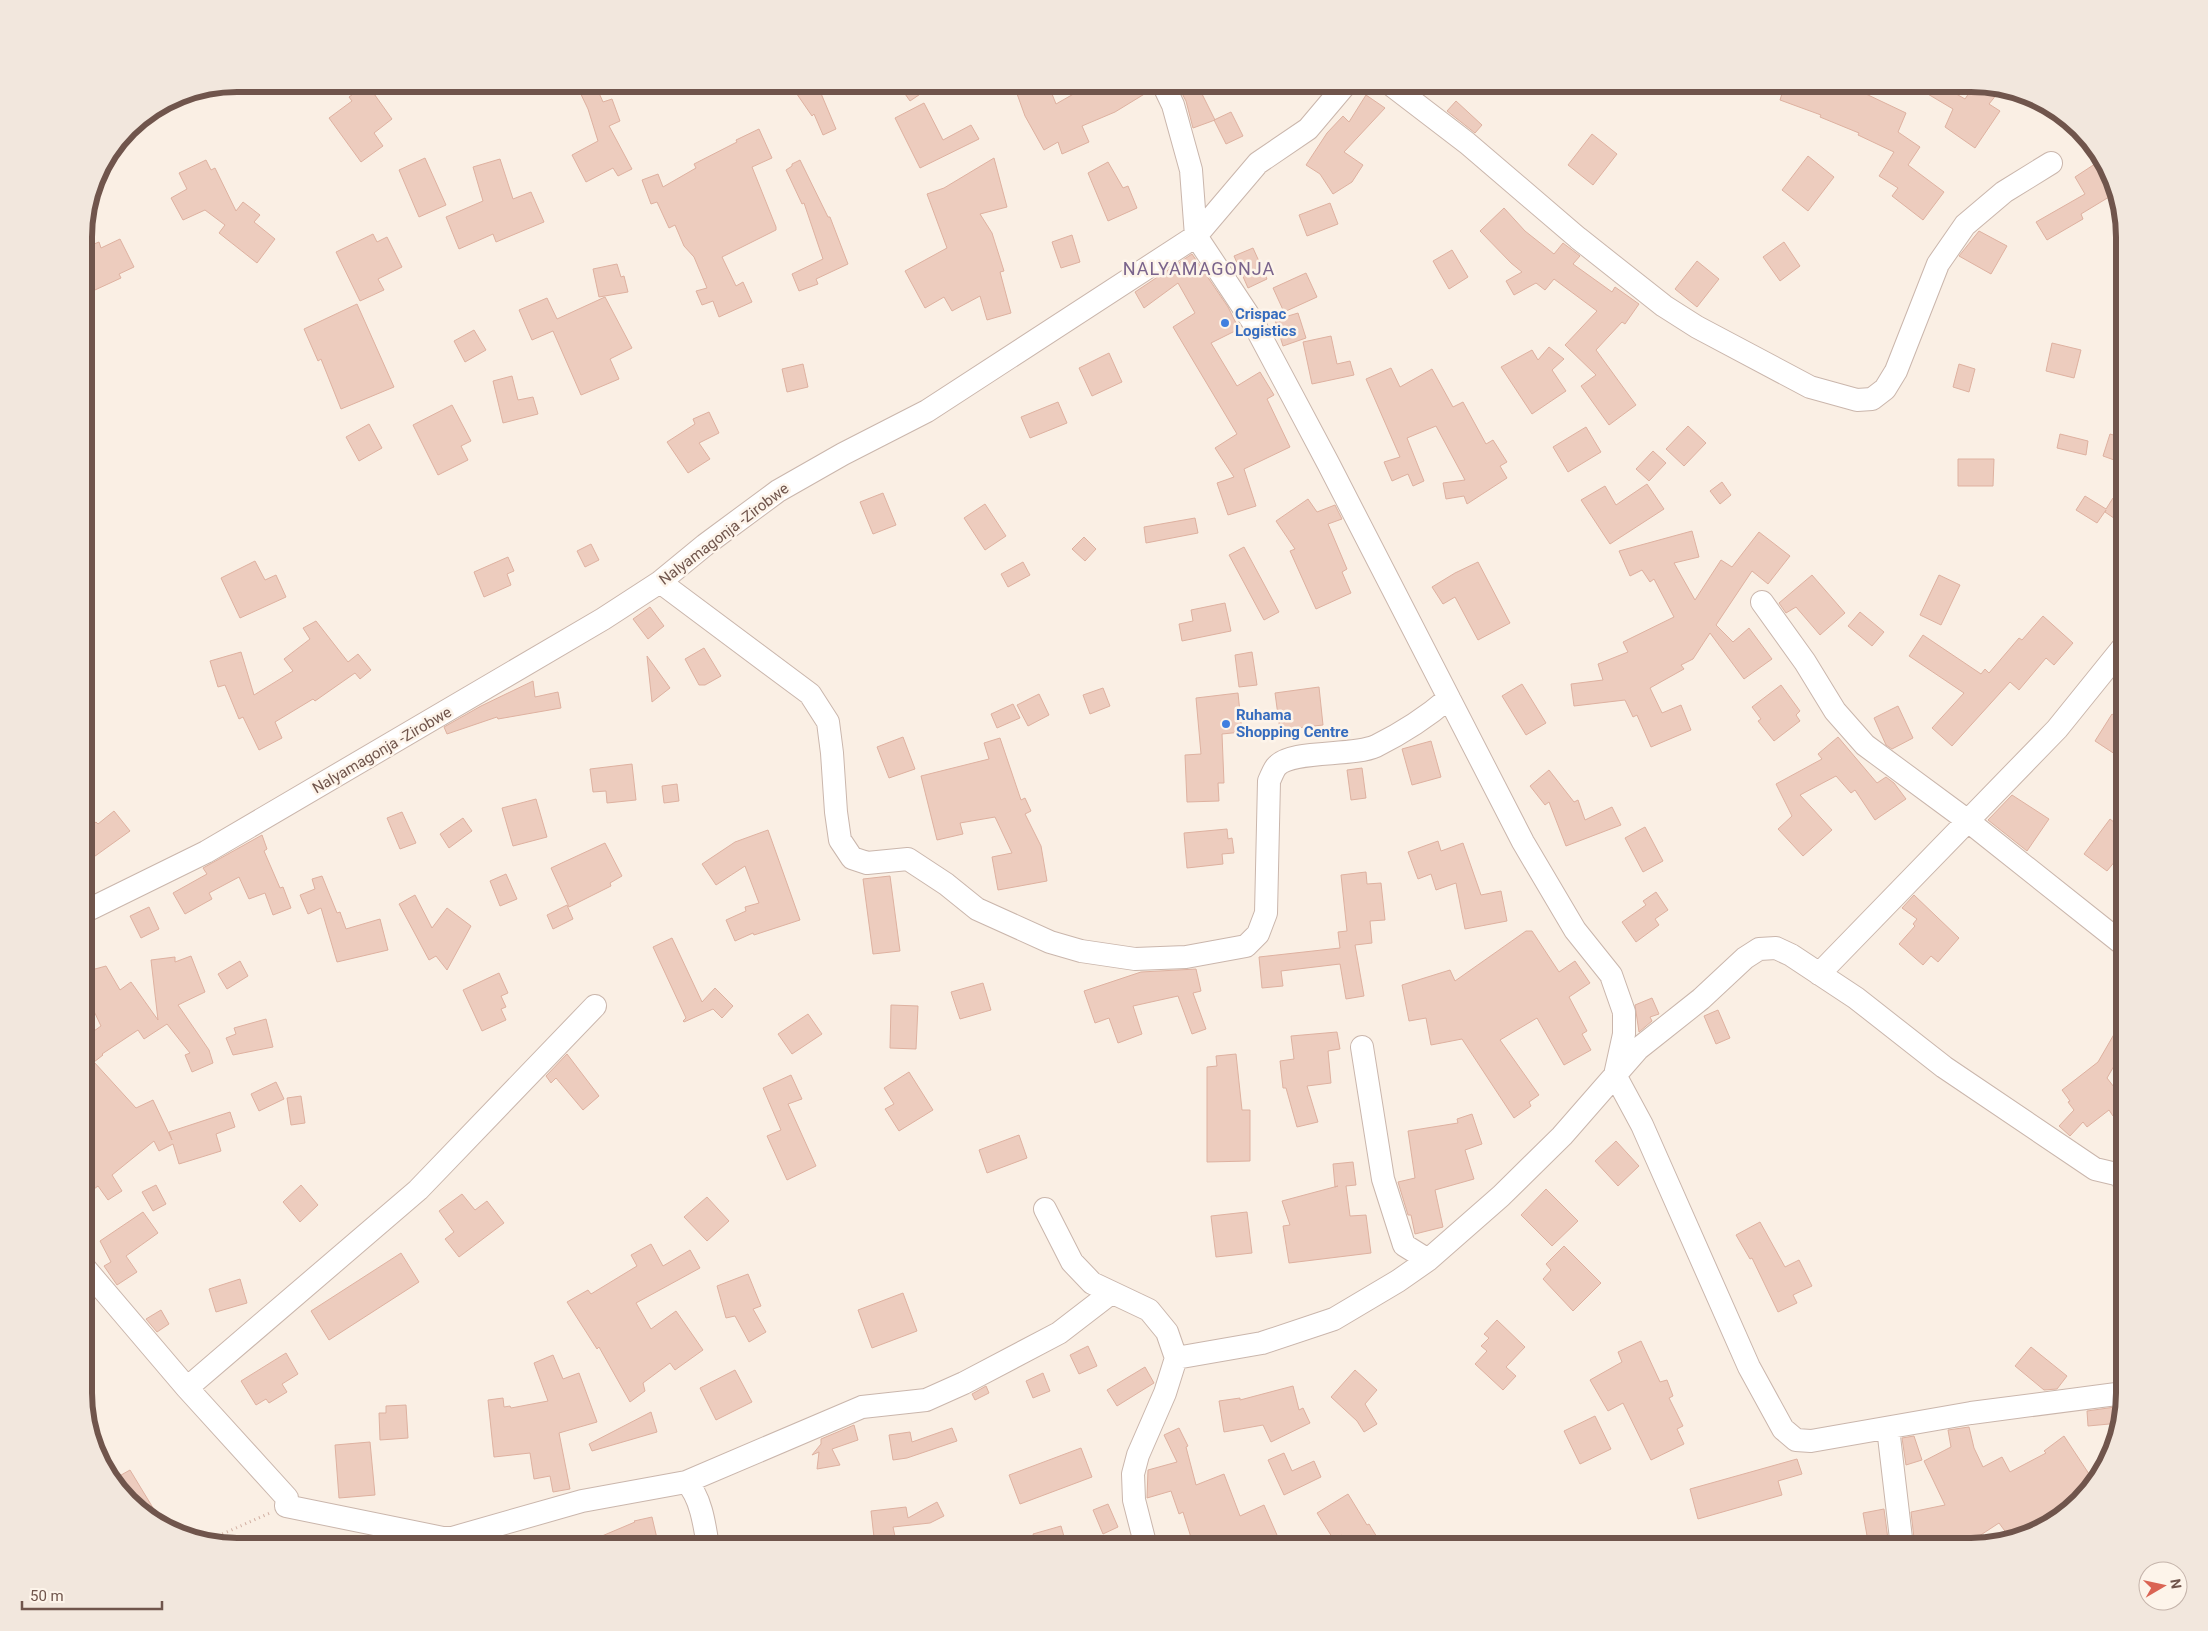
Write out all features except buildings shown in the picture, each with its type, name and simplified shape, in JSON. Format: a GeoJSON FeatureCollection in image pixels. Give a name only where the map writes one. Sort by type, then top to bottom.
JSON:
{"type":"FeatureCollection","features":[{"type":"Feature","properties":{"kind":"street"},"geometry":{"type":"LineString","coordinates":[[1167,93],[1173,105],[1191,170],[1196,236],[1253,322],[1523,842],[1575,930],[1610,975],[1624,1012],[1624,1034],[1615,1075],[1642,1125],[1749,1367],[1783,1429],[1796,1440],[1811,1442],[1971,1413],[2116,1395]]}},
{"type":"Feature","properties":{"kind":"street","name":"Nalyamagonja -Zirobwe"},"geometry":{"type":"LineString","coordinates":[[93,908],[206,852],[603,619],[660,582],[705,545],[778,491],[843,454],[927,411],[1196,236],[1258,163],[1308,129],[1338,93]]}},
{"type":"Feature","properties":{"kind":"street"},"geometry":{"type":"LineString","coordinates":[[1402,93],[1467,143],[1578,238],[1664,306],[1697,327],[1810,387],[1857,400],[1872,399],[1888,383],[1896,371],[1938,264],[1965,225],[2004,192],[2051,163]]}},
{"type":"Feature","properties":{"kind":"street"},"geometry":{"type":"LineString","coordinates":[[660,582],[810,694],[828,722],[840,840],[852,858],[868,863],[908,859],[946,884],[977,909],[1050,942],[1090,952],[1144,958],[1186,957],[1246,946],[1258,934],[1266,913],[1269,781],[1276,766],[1289,758],[1374,747],[1427,717],[1449,698]]}},
{"type":"Feature","properties":{"kind":"street"},"geometry":{"type":"LineString","coordinates":[[1762,602],[1805,662],[1835,711],[1865,745],[1968,821],[2116,940]]}},
{"type":"Feature","properties":{"kind":"street"},"geometry":{"type":"LineString","coordinates":[[1819,974],[2057,729],[2116,656]]}},
{"type":"Feature","properties":{"kind":"street"},"geometry":{"type":"LineString","coordinates":[[1176,1358],[1262,1343],[1334,1319],[1398,1281],[1428,1260],[1501,1196],[1562,1136],[1638,1049],[1702,999],[1745,958],[1760,949],[1776,948],[1819,974],[1856,998],[1944,1067],[2095,1170],[2116,1174]]}},
{"type":"Feature","properties":{"kind":"street"},"geometry":{"type":"LineString","coordinates":[[187,1388],[418,1190],[595,1006]]}},
{"type":"Feature","properties":{"kind":"street"},"geometry":{"type":"LineString","coordinates":[[1362,1046],[1383,1179],[1404,1245],[1428,1260]]}},
{"type":"Feature","properties":{"kind":"street"},"geometry":{"type":"LineString","coordinates":[[1045,1208],[1072,1262],[1092,1283],[1149,1310],[1167,1332],[1176,1358],[1165,1394],[1138,1455],[1133,1474],[1134,1500],[1144,1538]]}},
{"type":"Feature","properties":{"kind":"street"},"geometry":{"type":"LineString","coordinates":[[93,1278],[187,1388],[287,1498],[286,1506],[442,1538],[452,1538],[582,1501],[686,1482],[862,1407],[926,1400],[964,1383],[1059,1332],[1111,1293]]}},
{"type":"Feature","properties":{"kind":"street"},"geometry":{"type":"LineString","coordinates":[[1888,1428],[1901,1538]]}},
{"type":"Feature","properties":{"kind":"street"},"geometry":{"type":"LineString","coordinates":[[686,1482],[696,1496],[706,1538]]}},
{"type":"Feature","properties":{"kind":"path"},"geometry":{"type":"LineString","coordinates":[[216,1537],[286,1506]]}},
{"type":"Feature","properties":{"kind":"place","name":"Crispac Logistics"},"geometry":{"type":"Point","coordinates":[1225,323]}},
{"type":"Feature","properties":{"kind":"place","name":"Ruhama Shopping Centre"},"geometry":{"type":"Point","coordinates":[1226,724]}},
{"type":"Feature","properties":{"kind":"district","name":"NALYAMAGONJA"},"geometry":{"type":"Point","coordinates":[1199,268]}}]}
